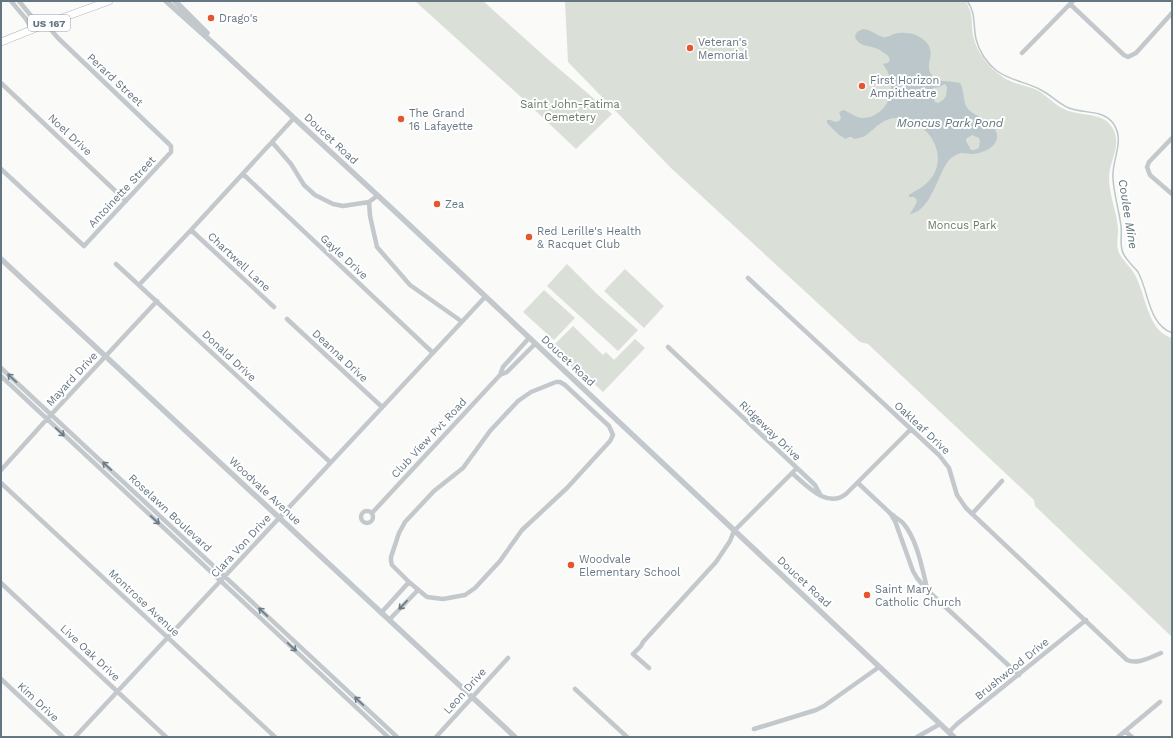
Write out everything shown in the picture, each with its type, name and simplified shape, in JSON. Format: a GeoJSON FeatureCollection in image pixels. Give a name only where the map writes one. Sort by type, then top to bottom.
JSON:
{"type":"FeatureCollection","features":[{"type":"Feature","properties":{"kind":"main road","name":"US 167"},"geometry":{"type":"LineString","coordinates":[[1,42],[34,28],[109,1]]}},
{"type":"Feature","properties":{"kind":"street"},"geometry":{"type":"LineString","coordinates":[[11,1],[34,28]]}},
{"type":"Feature","properties":{"kind":"street"},"geometry":{"type":"LineString","coordinates":[[19,1],[32,17],[34,28]]}},
{"type":"Feature","properties":{"kind":"street","name":"Doucet Road"},"geometry":{"type":"LineString","coordinates":[[166,1],[294,118],[954,737]]}},
{"type":"Feature","properties":{"kind":"street"},"geometry":{"type":"LineString","coordinates":[[175,1],[256,79],[266,92]]}},
{"type":"Feature","properties":{"kind":"street"},"geometry":{"type":"LineString","coordinates":[[1022,53],[1072,2],[1124,55],[1128,57],[1136,53],[1172,13]]}},
{"type":"Feature","properties":{"kind":"street","name":"Perard Street"},"geometry":{"type":"LineString","coordinates":[[46,24],[58,38],[169,144],[171,149]]}},
{"type":"Feature","properties":{"kind":"street","name":"Noel Drive"},"geometry":{"type":"LineString","coordinates":[[1,83],[126,201]]}},
{"type":"Feature","properties":{"kind":"street"},"geometry":{"type":"LineString","coordinates":[[139,285],[294,118]]}},
{"type":"Feature","properties":{"kind":"street"},"geometry":{"type":"LineString","coordinates":[[1172,138],[1149,162],[1147,167],[1150,175],[1172,194]]}},
{"type":"Feature","properties":{"kind":"street"},"geometry":{"type":"LineString","coordinates":[[272,142],[291,164],[304,185],[315,195],[333,204],[343,206],[369,202],[377,196]]}},
{"type":"Feature","properties":{"kind":"street","name":"Antoinette Street"},"geometry":{"type":"LineString","coordinates":[[1,169],[84,246],[169,154],[171,149]]}},
{"type":"Feature","properties":{"kind":"street","name":"Gayle Drive"},"geometry":{"type":"LineString","coordinates":[[243,174],[433,353]]}},
{"type":"Feature","properties":{"kind":"street"},"geometry":{"type":"LineString","coordinates":[[369,202],[370,216],[377,247],[410,285],[461,321]]}},
{"type":"Feature","properties":{"kind":"street","name":"Chartwell Lane"},"geometry":{"type":"LineString","coordinates":[[191,230],[274,307]]}},
{"type":"Feature","properties":{"kind":"street","name":"Woodvale Avenue"},"geometry":{"type":"LineString","coordinates":[[1,259],[515,737]]}},
{"type":"Feature","properties":{"kind":"street","name":"Donald Drive"},"geometry":{"type":"LineString","coordinates":[[116,264],[330,462]]}},
{"type":"Feature","properties":{"kind":"street","name":"Oakleaf Drive"},"geometry":{"type":"LineString","coordinates":[[748,278],[939,455],[946,463],[952,476],[957,495],[972,514],[1129,661],[1134,662],[1161,653]]}},
{"type":"Feature","properties":{"kind":"street","name":"Clara Von Drive"},"geometry":{"type":"LineString","coordinates":[[75,737],[485,297]]}},
{"type":"Feature","properties":{"kind":"street","name":"Mayard Drive"},"geometry":{"type":"LineString","coordinates":[[1,470],[51,414],[157,302]]}},
{"type":"Feature","properties":{"kind":"street","name":"Deanna Drive"},"geometry":{"type":"LineString","coordinates":[[287,319],[382,407]]}},
{"type":"Feature","properties":{"kind":"street","name":"Club View Pvt Road"},"geometry":{"type":"LineString","coordinates":[[372,513],[500,375],[503,367],[529,338]]}},
{"type":"Feature","properties":{"kind":"street","name":"Club View Pvt Road"},"geometry":{"type":"LineString","coordinates":[[500,375],[507,372],[535,344]]}},
{"type":"Feature","properties":{"kind":"street","name":"Ridgeway Drive"},"geometry":{"type":"LineString","coordinates":[[649,668],[633,654],[641,646],[642,642],[716,562],[730,541],[734,531],[797,468],[668,347]]}},
{"type":"Feature","properties":{"kind":"street","name":"Roselawn Boulevard"},"geometry":{"type":"LineString","coordinates":[[1,368],[397,737]]}},
{"type":"Feature","properties":{"kind":"street"},"geometry":{"type":"LineString","coordinates":[[560,382],[609,426],[613,435],[610,442],[567,488],[522,530],[500,561],[472,591],[448,599],[427,597],[392,565],[391,557],[399,533],[405,522],[434,491],[463,468],[490,431],[518,401],[531,392],[550,384],[560,382],[568,374]]}},
{"type":"Feature","properties":{"kind":"street","name":"Roselawn Boulevard"},"geometry":{"type":"LineString","coordinates":[[1,376],[388,737]]}},
{"type":"Feature","properties":{"kind":"street"},"geometry":{"type":"LineString","coordinates":[[792,473],[812,490],[828,499],[838,499],[858,483],[911,429]]}},
{"type":"Feature","properties":{"kind":"street"},"geometry":{"type":"LineString","coordinates":[[92,461],[96,456]]}},
{"type":"Feature","properties":{"kind":"street"},"geometry":{"type":"LineString","coordinates":[[797,468],[814,485],[820,494]]}},
{"type":"Feature","properties":{"kind":"street"},"geometry":{"type":"LineString","coordinates":[[972,514],[1002,481]]}},
{"type":"Feature","properties":{"kind":"street","name":"Montrose Avenue"},"geometry":{"type":"LineString","coordinates":[[1,483],[275,737]]}},
{"type":"Feature","properties":{"kind":"street"},"geometry":{"type":"LineString","coordinates":[[858,483],[890,513],[901,521],[910,533],[919,557],[927,590]]}},
{"type":"Feature","properties":{"kind":"street"},"geometry":{"type":"LineString","coordinates":[[133,500],[138,495]]}},
{"type":"Feature","properties":{"kind":"street"},"geometry":{"type":"LineString","coordinates":[[890,513],[897,526],[913,571],[917,578],[927,590],[1019,675]]}},
{"type":"Feature","properties":{"kind":"street"},"geometry":{"type":"LineString","coordinates":[[173,537],[177,532]]}},
{"type":"Feature","properties":{"kind":"street"},"geometry":{"type":"LineString","coordinates":[[381,612],[409,582]]}},
{"type":"Feature","properties":{"kind":"street","name":"Live Oak Drive"},"geometry":{"type":"LineString","coordinates":[[1,583],[166,737]]}},
{"type":"Feature","properties":{"kind":"street"},"geometry":{"type":"LineString","coordinates":[[389,620],[418,590]]}},
{"type":"Feature","properties":{"kind":"street","name":"Brushwood Drive"},"geometry":{"type":"LineString","coordinates":[[949,732],[1086,620]]}},
{"type":"Feature","properties":{"kind":"street"},"geometry":{"type":"LineString","coordinates":[[270,627],[274,622]]}},
{"type":"Feature","properties":{"kind":"street","name":"Leon Drive"},"geometry":{"type":"LineString","coordinates":[[436,737],[508,658]]}},
{"type":"Feature","properties":{"kind":"street"},"geometry":{"type":"LineString","coordinates":[[317,671],[321,666]]}},
{"type":"Feature","properties":{"kind":"street"},"geometry":{"type":"LineString","coordinates":[[754,729],[816,710],[824,706],[879,666]]}},
{"type":"Feature","properties":{"kind":"street","name":"Kim Drive"},"geometry":{"type":"LineString","coordinates":[[1,679],[63,737]]}},
{"type":"Feature","properties":{"kind":"street"},"geometry":{"type":"LineString","coordinates":[[575,688],[628,737]]}},
{"type":"Feature","properties":{"kind":"street"},"geometry":{"type":"LineString","coordinates":[[1118,737],[1160,702]]}},
{"type":"Feature","properties":{"kind":"street"},"geometry":{"type":"LineString","coordinates":[[364,715],[368,710]]}},
{"type":"Feature","properties":{"kind":"street"},"geometry":{"type":"LineString","coordinates":[[917,737],[940,724]]}},
{"type":"Feature","properties":{"kind":"street"},"geometry":{"type":"LineString","coordinates":[[1125,731],[1132,737]]}},
{"type":"Feature","properties":{"kind":"green space","name":"Saint John-Fatima Cemetery"},"geometry":{"type":"Polygon","coordinates":[[[415,1],[483,1],[612,114],[576,149],[415,1]]]}},
{"type":"Feature","properties":{"kind":"green space","name":"Moncus Park"},"geometry":{"type":"Polygon","coordinates":[[[565,1],[965,1],[970,10],[976,45],[987,62],[1002,77],[1039,91],[1055,104],[1066,110],[1100,117],[1110,125],[1116,137],[1109,178],[1110,191],[1118,229],[1118,250],[1139,283],[1152,320],[1157,328],[1172,338],[1172,637],[1035,506],[1034,500],[868,344],[860,342],[671,168],[568,62],[565,1]]]}},
{"type":"Feature","properties":{"kind":"green space"},"geometry":{"type":"Polygon","coordinates":[[[567,264],[598,295],[638,330],[618,351],[547,286],[567,264]]]}},
{"type":"Feature","properties":{"kind":"green space"},"geometry":{"type":"Polygon","coordinates":[[[625,269],[664,306],[644,328],[604,291],[625,269]]]}},
{"type":"Feature","properties":{"kind":"green space"},"geometry":{"type":"Polygon","coordinates":[[[544,290],[575,318],[554,340],[523,312],[544,290]]]}},
{"type":"Feature","properties":{"kind":"green space"},"geometry":{"type":"Polygon","coordinates":[[[573,326],[603,355],[606,352],[614,360],[635,339],[645,348],[603,392],[585,375],[582,377],[551,348],[573,326]]]}},
{"type":"Feature","properties":{"kind":"water","name":"Moncus Park Pond"},"geometry":{"type":"Polygon","coordinates":[[[863,29],[869,30],[883,37],[898,33],[907,33],[916,35],[923,39],[929,46],[931,52],[929,68],[932,76],[938,80],[960,83],[968,109],[993,126],[996,130],[997,139],[989,149],[973,154],[960,153],[951,158],[924,206],[918,211],[910,214],[917,202],[914,197],[909,197],[909,195],[929,181],[935,171],[938,161],[937,150],[933,140],[926,131],[918,124],[897,118],[882,122],[863,137],[854,139],[849,137],[846,139],[839,135],[827,123],[827,120],[836,122],[839,121],[841,118],[839,112],[844,110],[861,118],[874,115],[887,103],[891,93],[888,72],[883,64],[888,63],[890,60],[889,57],[878,49],[859,43],[855,37],[859,31],[863,29]],[[945,84],[933,88],[931,92],[935,97],[935,102],[938,103],[946,96],[947,87],[945,84]],[[972,135],[966,139],[966,141],[971,150],[974,150],[979,148],[980,141],[979,138],[972,135]]]}},
{"type":"Feature","properties":{"kind":"waterway","name":"Coulee Mine"},"geometry":{"type":"LineString","coordinates":[[967,1],[972,10],[976,39],[979,48],[993,68],[1008,77],[1041,90],[1069,108],[1104,116],[1113,123],[1117,130],[1118,137],[1113,179],[1121,226],[1122,250],[1127,259],[1138,272],[1150,307],[1158,322],[1164,329],[1172,333]]}},
{"type":"Feature","properties":{"kind":"place","name":"Drago's"},"geometry":{"type":"Point","coordinates":[211,18]}},
{"type":"Feature","properties":{"kind":"place","name":"Veteran's Memorial"},"geometry":{"type":"Point","coordinates":[690,48]}},
{"type":"Feature","properties":{"kind":"place","name":"First Horizon Ampitheatre"},"geometry":{"type":"Point","coordinates":[862,86]}},
{"type":"Feature","properties":{"kind":"place","name":"The Grand 16 Lafayette"},"geometry":{"type":"Point","coordinates":[401,119]}},
{"type":"Feature","properties":{"kind":"place","name":"Zea"},"geometry":{"type":"Point","coordinates":[437,204]}},
{"type":"Feature","properties":{"kind":"place","name":"Red Lerille's Health & Racquet Club"},"geometry":{"type":"Point","coordinates":[529,237]}},
{"type":"Feature","properties":{"kind":"place","name":"Woodvale Elementary School"},"geometry":{"type":"Point","coordinates":[571,565]}},
{"type":"Feature","properties":{"kind":"place","name":"Saint Mary Catholic Church"},"geometry":{"type":"Point","coordinates":[867,595]}}]}
